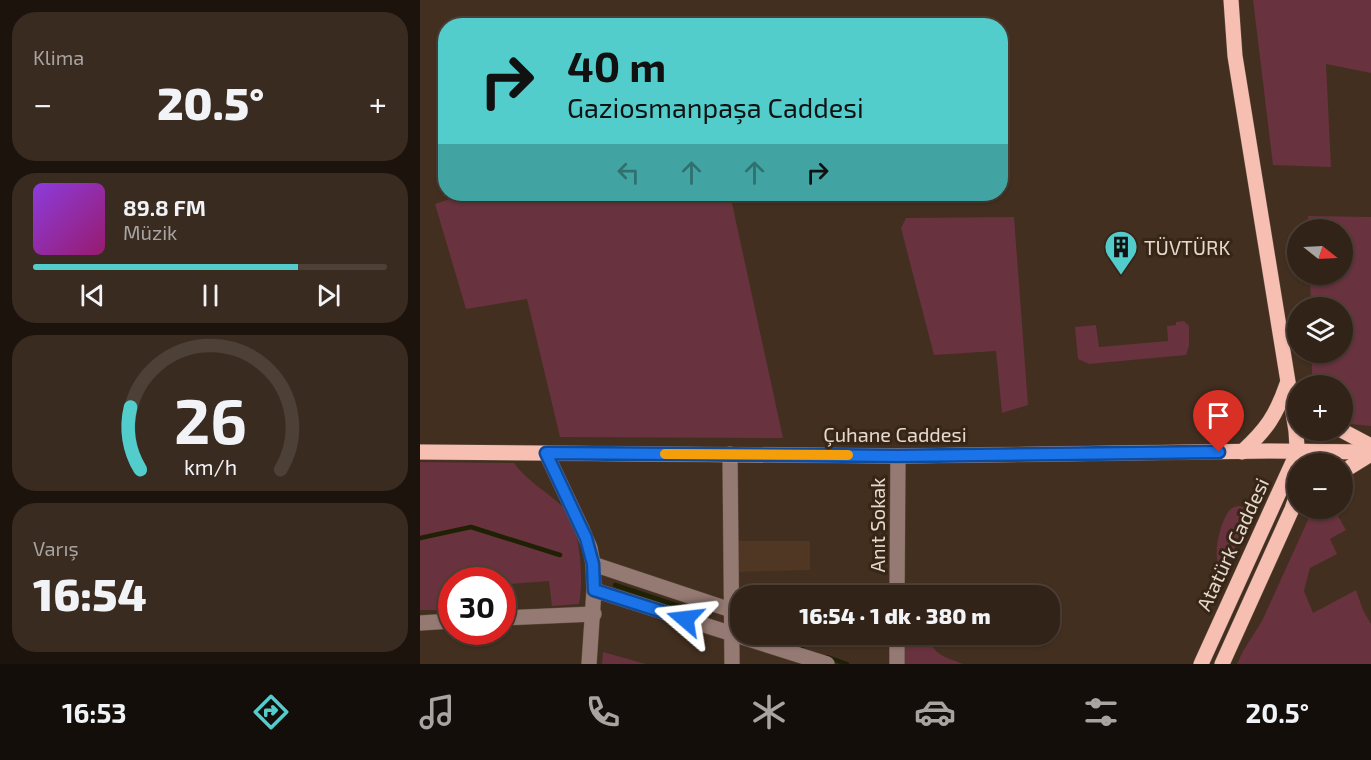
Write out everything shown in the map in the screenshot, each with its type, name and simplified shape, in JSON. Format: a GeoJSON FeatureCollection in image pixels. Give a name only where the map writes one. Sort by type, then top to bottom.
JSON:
{"type":"FeatureCollection","features":[{"type":"Feature","properties":{"kind":"main road"},"geometry":{"type":"LineString","coordinates":[[1231,0],[1235,56],[1291,375]]}},
{"type":"Feature","properties":{"kind":"main road"},"geometry":{"type":"LineString","coordinates":[[1242,452],[1261,434],[1287,396]]}},
{"type":"Feature","properties":{"kind":"main road"},"geometry":{"type":"LineString","coordinates":[[1353,436],[1371,446]]}},
{"type":"Feature","properties":{"kind":"main road","name":"Çuhane Caddesi"},"geometry":{"type":"LineString","coordinates":[[420,452],[898,456],[1242,452],[1287,457]]}},
{"type":"Feature","properties":{"kind":"main road"},"geometry":{"type":"LineString","coordinates":[[1353,465],[1371,453]]}},
{"type":"Feature","properties":{"kind":"main road","name":"Çuhane Caddesi"},"geometry":{"type":"LineString","coordinates":[[1353,454],[1371,453]]}},
{"type":"Feature","properties":{"kind":"main road","name":"Atatürk Caddesi"},"geometry":{"type":"LineString","coordinates":[[1201,664],[1287,479]]}},
{"type":"Feature","properties":{"kind":"main road","name":"Atatürk Caddesi"},"geometry":{"type":"LineString","coordinates":[[1222,664],[1289,519]]}},
{"type":"Feature","properties":{"kind":"street"},"geometry":{"type":"LineString","coordinates":[[546,453],[586,538],[593,564],[594,614],[589,664]]}},
{"type":"Feature","properties":{"kind":"street"},"geometry":{"type":"LineString","coordinates":[[730,454],[731,585]]}},
{"type":"Feature","properties":{"kind":"street","name":"Anıt Sokak"},"geometry":{"type":"LineString","coordinates":[[897,585],[898,456]]}},
{"type":"Feature","properties":{"kind":"street"},"geometry":{"type":"LineString","coordinates":[[593,564],[730,610]]}},
{"type":"Feature","properties":{"kind":"street"},"geometry":{"type":"LineString","coordinates":[[594,590],[730,633]]}},
{"type":"Feature","properties":{"kind":"street"},"geometry":{"type":"LineString","coordinates":[[516,617],[594,614]]}},
{"type":"Feature","properties":{"kind":"street"},"geometry":{"type":"LineString","coordinates":[[420,623],[438,622]]}},
{"type":"Feature","properties":{"kind":"street"},"geometry":{"type":"LineString","coordinates":[[731,645],[732,664]]}},
{"type":"Feature","properties":{"kind":"street"},"geometry":{"type":"LineString","coordinates":[[768,645],[827,664]]}},
{"type":"Feature","properties":{"kind":"street"},"geometry":{"type":"LineString","coordinates":[[897,645],[897,664]]}},
{"type":"Feature","properties":{"kind":"shaded area"},"geometry":{"type":"Polygon","coordinates":[[[1253,0],[1371,0],[1371,73],[1326,64],[1331,167],[1273,165],[1253,0]]]}},
{"type":"Feature","properties":{"kind":"shaded area"},"geometry":{"type":"Polygon","coordinates":[[[444,201],[732,201],[783,438],[560,437],[527,299],[466,309],[435,204],[444,201]]]}},
{"type":"Feature","properties":{"kind":"shaded area"},"geometry":{"type":"Polygon","coordinates":[[[1308,216],[1371,217],[1371,426],[1353,424],[1353,375],[1312,375],[1312,363],[1353,363],[1353,297],[1311,297],[1310,285],[1353,285],[1353,219],[1308,219],[1308,216]]]}},
{"type":"Feature","properties":{"kind":"shaded area"},"geometry":{"type":"Polygon","coordinates":[[[1014,217],[1028,405],[1002,413],[996,351],[934,355],[901,228],[906,218],[1014,217]]]}},
{"type":"Feature","properties":{"kind":"shaded area"},"geometry":{"type":"Polygon","coordinates":[[[1184,321],[1189,326],[1189,346],[1186,355],[1089,364],[1078,359],[1075,327],[1096,325],[1099,347],[1168,341],[1167,326],[1184,321]]]}},
{"type":"Feature","properties":{"kind":"shaded area"},"geometry":{"type":"Polygon","coordinates":[[[420,462],[514,463],[531,481],[562,506],[573,526],[580,553],[579,604],[552,606],[549,581],[516,584],[516,567],[438,567],[438,610],[420,610],[420,462]]]}},
{"type":"Feature","properties":{"kind":"shaded area"},"geometry":{"type":"Polygon","coordinates":[[[1239,506],[1247,508],[1246,512],[1229,567],[1223,567],[1220,565],[1217,554],[1221,528],[1227,514],[1232,508],[1239,506]]]}},
{"type":"Feature","properties":{"kind":"shaded area"},"geometry":{"type":"Polygon","coordinates":[[[1308,519],[1340,519],[1346,530],[1330,539],[1337,554],[1310,568],[1304,591],[1313,613],[1356,590],[1371,624],[1371,664],[1237,664],[1262,621],[1308,519]]]}},
{"type":"Feature","properties":{"kind":"shaded area"},"geometry":{"type":"Polygon","coordinates":[[[737,541],[810,541],[810,570],[736,572],[737,541]]]}},
{"type":"Feature","properties":{"kind":"shaded area"},"geometry":{"type":"Polygon","coordinates":[[[904,645],[932,645],[941,655],[963,664],[901,664],[904,645]]]}},
{"type":"Feature","properties":{"kind":"shaded area"},"geometry":{"type":"Polygon","coordinates":[[[603,652],[646,664],[602,664],[603,652]]]}},
{"type":"Feature","properties":{"kind":"waterway"},"geometry":{"type":"LineString","coordinates":[[420,538],[471,527],[560,555]]}},
{"type":"Feature","properties":{"kind":"waterway"},"geometry":{"type":"LineString","coordinates":[[615,585],[706,615]]}},
{"type":"Feature","properties":{"kind":"waterway"},"geometry":{"type":"LineString","coordinates":[[793,645],[802,648]]}},
{"type":"Feature","properties":{"kind":"waterway"},"geometry":{"type":"LineString","coordinates":[[827,657],[847,664]]}},
{"type":"Feature","properties":{"kind":"slow traffic"},"geometry":{"type":"LineString","coordinates":[[665,454],[848,455]]}},
{"type":"Feature","properties":{"kind":"place","name":"TÜVTÜRK"},"geometry":{"type":"Point","coordinates":[1121,276]}},
{"type":"Feature","properties":{"kind":"route"},"geometry":{"type":"LineString","coordinates":[[685,619],[594,590],[590,548],[546,453],[898,456],[1219,452]]}}]}
